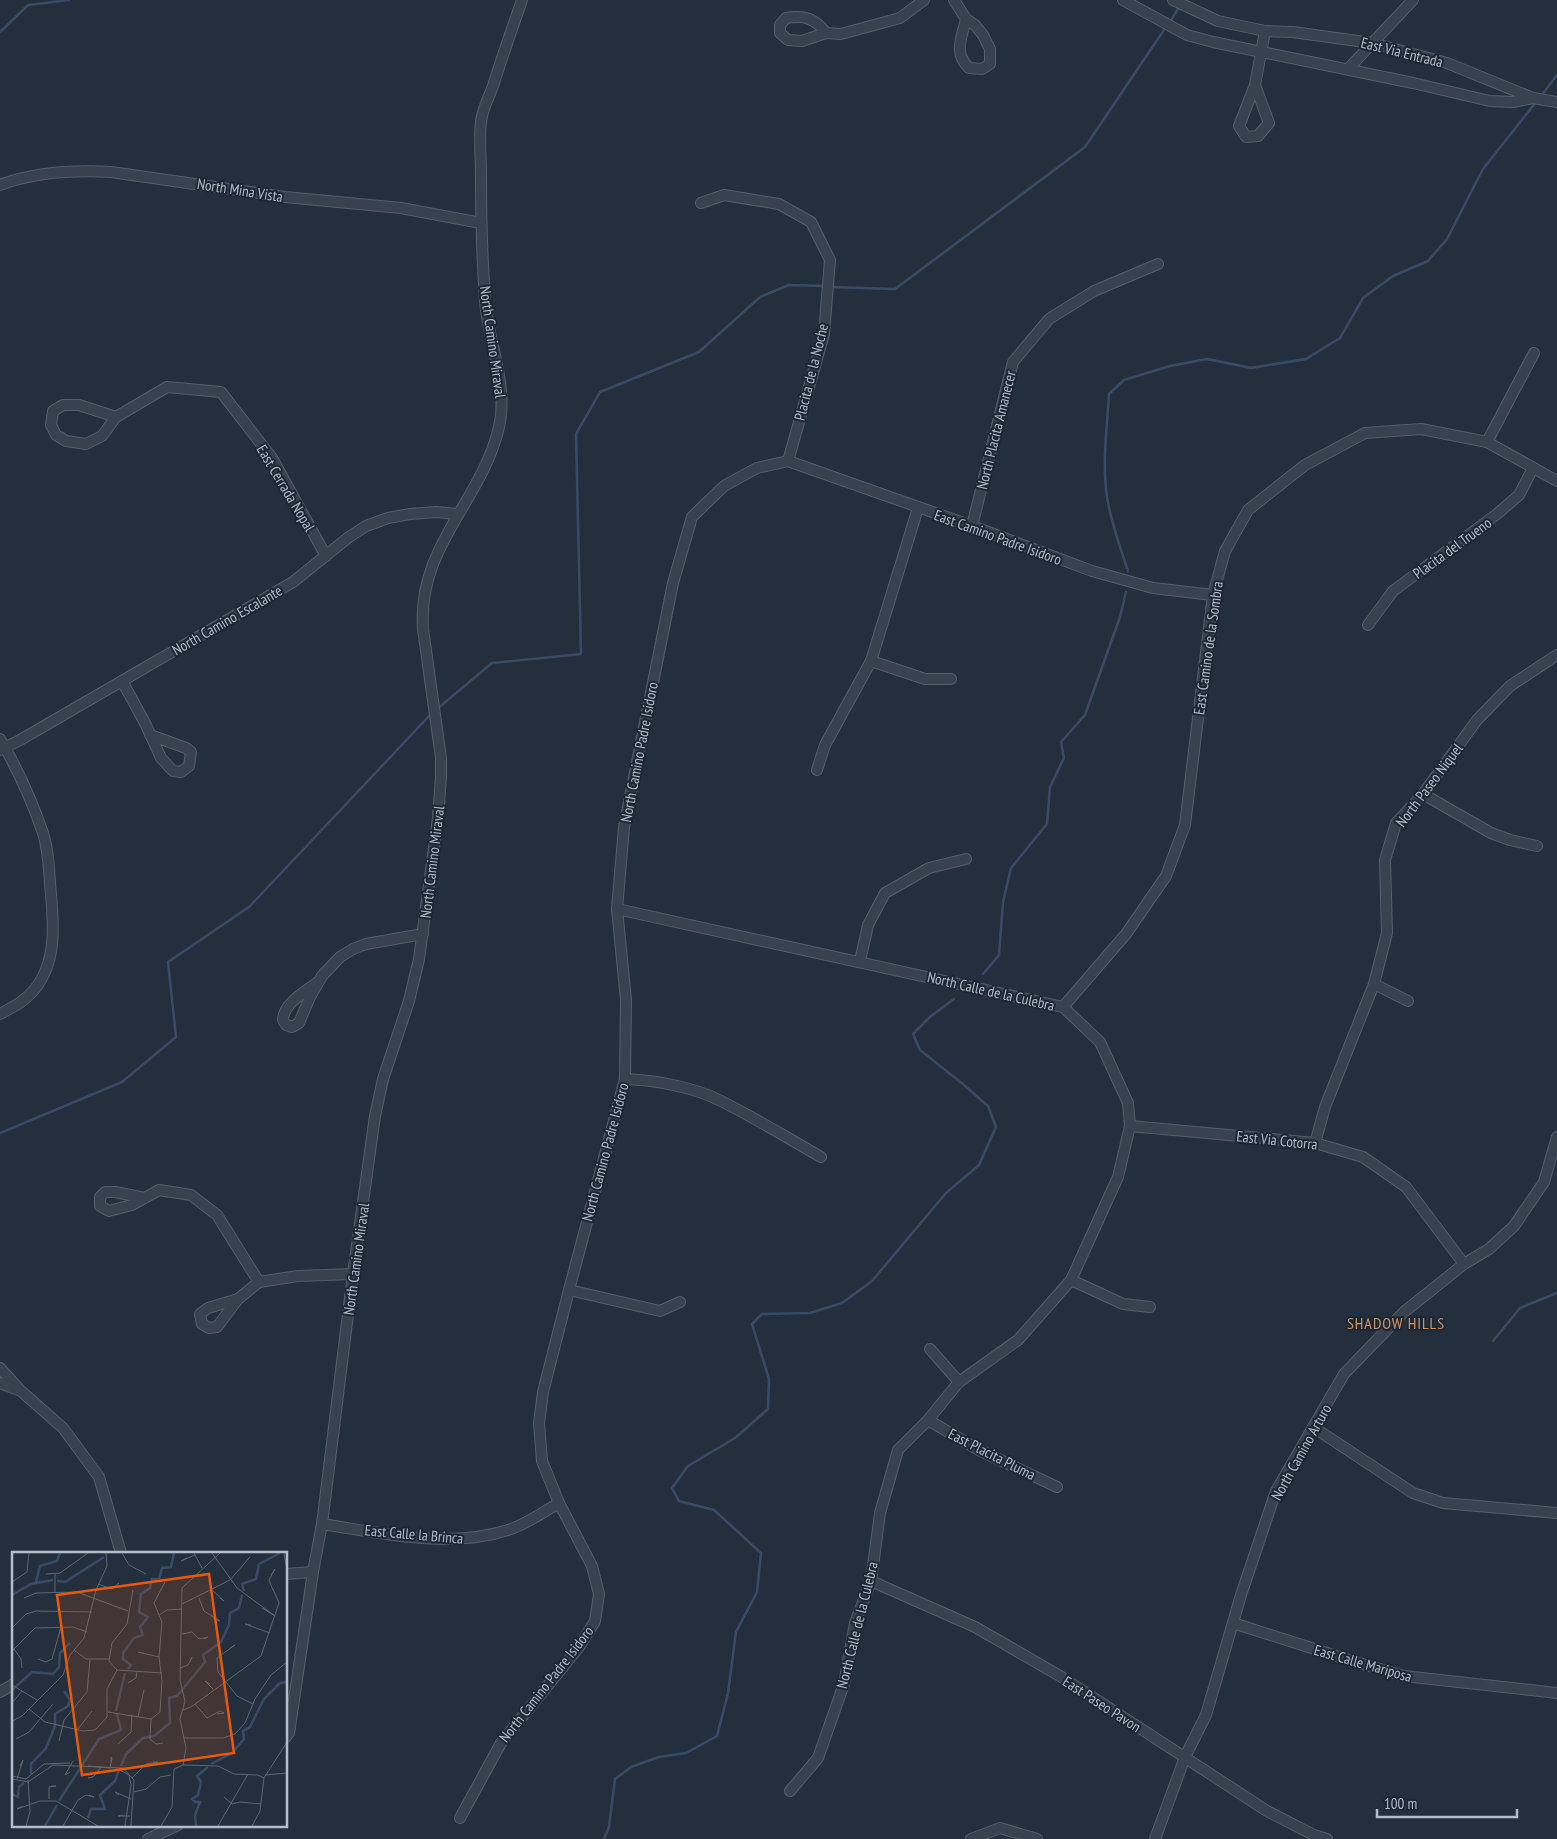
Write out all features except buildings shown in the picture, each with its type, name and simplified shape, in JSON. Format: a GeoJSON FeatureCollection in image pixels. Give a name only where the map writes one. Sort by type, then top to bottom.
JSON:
{"type":"FeatureCollection","features":[{"type":"Feature","properties":{"kind":"street","name":"North Camino Miraval"},"geometry":{"type":"LineString","coordinates":[[288,1735],[312,1572],[322,1524],[353,1274],[379,1097],[388,1062],[409,1001],[423,934],[438,818],[441,776],[438,734],[423,629],[423,605],[427,581],[435,560],[457,514],[487,462],[498,432],[502,408],[500,384],[486,307],[481,223],[481,121],[522,0]]}},
{"type":"Feature","properties":{"kind":"street"},"geometry":{"type":"LineString","coordinates":[[826,32],[841,34],[900,18],[924,0]]}},
{"type":"Feature","properties":{"kind":"street"},"geometry":{"type":"LineString","coordinates":[[954,0],[966,19],[975,25],[983,35],[990,50],[990,64],[982,68],[969,68],[962,61],[959,44],[966,19]]}},
{"type":"Feature","properties":{"kind":"street","name":"East Via Entrada"},"geometry":{"type":"LineString","coordinates":[[1123,0],[1187,35],[1213,42],[1490,100],[1513,102],[1533,98]]}},
{"type":"Feature","properties":{"kind":"street","name":"East Via Entrada"},"geometry":{"type":"LineString","coordinates":[[1172,0],[1218,21],[1265,31],[1293,32],[1372,43],[1447,63],[1533,98],[1557,102]]}},
{"type":"Feature","properties":{"kind":"street"},"geometry":{"type":"LineString","coordinates":[[1348,69],[1413,0]]}},
{"type":"Feature","properties":{"kind":"street"},"geometry":{"type":"LineString","coordinates":[[1255,85],[1269,123],[1258,136],[1246,137],[1239,126],[1255,85],[1265,31]]}},
{"type":"Feature","properties":{"kind":"street","name":"North Mina Vista"},"geometry":{"type":"LineString","coordinates":[[0,186],[29,176],[90,171],[111,172],[292,198],[401,208],[481,223]]}},
{"type":"Feature","properties":{"kind":"street","name":"Placita de la Noche"},"geometry":{"type":"LineString","coordinates":[[701,203],[724,194],[780,204],[811,222],[830,260],[824,334],[788,461]]}},
{"type":"Feature","properties":{"kind":"street","name":"North Placita Amanecer"},"geometry":{"type":"LineString","coordinates":[[972,526],[1013,362],[1049,319],[1094,291],[1158,264]]}},
{"type":"Feature","properties":{"kind":"street"},"geometry":{"type":"LineString","coordinates":[[1487,442],[1534,353]]}},
{"type":"Feature","properties":{"kind":"street","name":"East Cerrada Nopal"},"geometry":{"type":"LineString","coordinates":[[116,416],[79,404],[63,405],[53,411],[51,425],[56,435],[66,441],[86,444],[102,436],[116,416],[167,387],[221,392],[272,458],[326,556]]}},
{"type":"Feature","properties":{"kind":"street","name":"East Camino de la Sombra"},"geometry":{"type":"LineString","coordinates":[[1063,1007],[1126,934],[1152,898],[1166,876],[1185,825],[1213,595],[1225,551],[1248,510],[1305,465],[1365,433],[1421,429],[1487,442],[1557,481]]}},
{"type":"Feature","properties":{"kind":"street","name":"East Camino Padre Isidoro"},"geometry":{"type":"LineString","coordinates":[[788,461],[1092,571],[1153,588],[1213,595]]}},
{"type":"Feature","properties":{"kind":"street","name":"North Camino Padre Isidoro"},"geometry":{"type":"LineString","coordinates":[[460,1818],[500,1742],[579,1647],[595,1621],[599,1594],[592,1566],[559,1503],[542,1461],[539,1423],[543,1392],[568,1290],[625,1079],[626,1000],[617,908],[624,827],[673,583],[692,517],[724,486],[757,468],[788,461]]}},
{"type":"Feature","properties":{"kind":"street","name":"Placita del Trueno"},"geometry":{"type":"LineString","coordinates":[[1368,625],[1393,591],[1497,514],[1519,495],[1533,468]]}},
{"type":"Feature","properties":{"kind":"street"},"geometry":{"type":"LineString","coordinates":[[817,770],[825,746],[871,660],[918,508]]}},
{"type":"Feature","properties":{"kind":"street","name":"North Camino Escalante"},"geometry":{"type":"LineString","coordinates":[[2,746],[122,681],[293,582],[348,537],[377,522],[422,512],[457,514]]}},
{"type":"Feature","properties":{"kind":"street","name":"North Paseo Niquel"},"geometry":{"type":"LineString","coordinates":[[1315,1143],[1325,1107],[1374,984],[1387,933],[1385,860],[1396,823],[1423,794],[1477,720],[1490,706],[1510,686],[1557,655]]}},
{"type":"Feature","properties":{"kind":"street"},"geometry":{"type":"LineString","coordinates":[[871,660],[925,679],[951,679]]}},
{"type":"Feature","properties":{"kind":"street"},"geometry":{"type":"LineString","coordinates":[[122,681],[150,735]]}},
{"type":"Feature","properties":{"kind":"street"},"geometry":{"type":"LineString","coordinates":[[0,1014],[29,996],[40,982],[51,951],[53,931],[45,840],[30,800],[2,746]]}},
{"type":"Feature","properties":{"kind":"street"},"geometry":{"type":"LineString","coordinates":[[1423,794],[1490,834],[1537,846]]}},
{"type":"Feature","properties":{"kind":"street"},"geometry":{"type":"LineString","coordinates":[[860,961],[868,925],[885,893],[929,868],[966,859]]}},
{"type":"Feature","properties":{"kind":"street","name":"North Calle de la Culebra"},"geometry":{"type":"LineString","coordinates":[[617,908],[1063,1007],[1100,1042],[1128,1103],[1130,1126],[1118,1177],[1071,1280],[1018,1340],[959,1382],[928,1420],[898,1450],[880,1513],[871,1581],[855,1623],[844,1684],[818,1758],[790,1792]]}},
{"type":"Feature","properties":{"kind":"street"},"geometry":{"type":"LineString","coordinates":[[319,981],[334,962],[353,949],[366,944],[423,934]]}},
{"type":"Feature","properties":{"kind":"street"},"geometry":{"type":"LineString","coordinates":[[1374,984],[1408,1001]]}},
{"type":"Feature","properties":{"kind":"street"},"geometry":{"type":"LineString","coordinates":[[625,1079],[648,1079],[718,1099],[821,1157]]}},
{"type":"Feature","properties":{"kind":"street","name":"East Via Cotorra"},"geometry":{"type":"LineString","coordinates":[[1130,1126],[1315,1143],[1363,1156],[1406,1188],[1464,1264]]}},
{"type":"Feature","properties":{"kind":"street","name":"North Camino Arturo"},"geometry":{"type":"LineString","coordinates":[[1155,1839],[1185,1757],[1206,1715],[1232,1623],[1276,1490],[1344,1374],[1404,1312],[1464,1264],[1489,1249],[1514,1226],[1544,1182],[1557,1137]]}},
{"type":"Feature","properties":{"kind":"street"},"geometry":{"type":"LineString","coordinates":[[145,1198],[160,1190],[191,1196],[217,1215],[259,1282]]}},
{"type":"Feature","properties":{"kind":"street"},"geometry":{"type":"LineString","coordinates":[[238,1299],[259,1282],[298,1276],[353,1274]]}},
{"type":"Feature","properties":{"kind":"street"},"geometry":{"type":"LineString","coordinates":[[1071,1280],[1123,1304],[1150,1307]]}},
{"type":"Feature","properties":{"kind":"street"},"geometry":{"type":"LineString","coordinates":[[568,1290],[660,1311],[680,1302]]}},
{"type":"Feature","properties":{"kind":"street"},"geometry":{"type":"LineString","coordinates":[[930,1349],[959,1382]]}},
{"type":"Feature","properties":{"kind":"street"},"geometry":{"type":"LineString","coordinates":[[0,1368],[21,1391],[63,1428],[100,1477],[121,1552]]}},
{"type":"Feature","properties":{"kind":"street"},"geometry":{"type":"LineString","coordinates":[[0,1383],[21,1391]]}},
{"type":"Feature","properties":{"kind":"street","name":"East Placita Pluma"},"geometry":{"type":"LineString","coordinates":[[928,1420],[979,1450],[1057,1487]]}},
{"type":"Feature","properties":{"kind":"street"},"geometry":{"type":"LineString","coordinates":[[1313,1427],[1412,1493],[1443,1503],[1557,1513]]}},
{"type":"Feature","properties":{"kind":"street","name":"East Calle la Brinca"},"geometry":{"type":"LineString","coordinates":[[322,1524],[414,1537],[472,1539],[510,1530],[559,1503]]}},
{"type":"Feature","properties":{"kind":"street"},"geometry":{"type":"LineString","coordinates":[[288,1574],[312,1572]]}},
{"type":"Feature","properties":{"kind":"street","name":"East Paseo Pavon"},"geometry":{"type":"LineString","coordinates":[[871,1581],[975,1627],[1060,1676],[1267,1811],[1314,1835],[1327,1839]]}},
{"type":"Feature","properties":{"kind":"street","name":"East Calle Mariposa"},"geometry":{"type":"LineString","coordinates":[[1232,1623],[1404,1676],[1557,1693]]}},
{"type":"Feature","properties":{"kind":"street"},"geometry":{"type":"LineString","coordinates":[[148,1839],[176,1826]]}},
{"type":"Feature","properties":{"kind":"street"},"geometry":{"type":"LineString","coordinates":[[971,1839],[1000,1828],[1037,1839]]}},
{"type":"Feature","properties":{"kind":"waterway"},"geometry":{"type":"LineString","coordinates":[[0,32],[28,5],[69,0]]}},
{"type":"Feature","properties":{"kind":"waterway"},"geometry":{"type":"LineString","coordinates":[[1169,23],[1180,6]]}},
{"type":"Feature","properties":{"kind":"waterway"},"geometry":{"type":"LineString","coordinates":[[830,287],[895,289],[1085,147],[1166,27]]}},
{"type":"Feature","properties":{"kind":"waterway"},"geometry":{"type":"LineString","coordinates":[[1541,96],[1557,75]]}},
{"type":"Feature","properties":{"kind":"waterway"},"geometry":{"type":"LineString","coordinates":[[1128,571],[1107,497],[1105,445],[1109,394],[1124,380],[1170,366],[1207,359],[1251,368],[1306,359],[1340,338],[1363,298],[1393,276],[1428,261],[1447,239],[1483,169],[1536,102]]}},
{"type":"Feature","properties":{"kind":"waterway"},"geometry":{"type":"LineString","coordinates":[[437,709],[492,663],[581,654],[576,434],[600,392],[699,352],[760,297],[789,285],[824,286]]}},
{"type":"Feature","properties":{"kind":"waterway"},"geometry":{"type":"LineString","coordinates":[[983,974],[999,955],[1003,902],[1011,868],[1047,824],[1050,787],[1064,758],[1061,742],[1085,715],[1120,617],[1126,592]]}},
{"type":"Feature","properties":{"kind":"waterway"},"geometry":{"type":"LineString","coordinates":[[0,1133],[122,1082],[176,1037],[168,962],[249,907],[431,714]]}},
{"type":"Feature","properties":{"kind":"waterway"},"geometry":{"type":"LineString","coordinates":[[604,1839],[609,1827],[615,1779],[631,1767],[659,1757],[686,1753],[717,1736],[728,1693],[736,1632],[757,1592],[761,1553],[714,1510],[679,1501],[672,1488],[688,1466],[735,1438],[768,1409],[769,1379],[752,1324],[762,1314],[810,1313],[842,1303],[872,1281],[946,1193],[979,1165],[996,1127],[988,1106],[920,1050],[913,1034],[931,1016],[954,999]]}},
{"type":"Feature","properties":{"kind":"waterway"},"geometry":{"type":"LineString","coordinates":[[1493,1341],[1520,1308],[1557,1293]]}},
{"type":"Feature","properties":{"kind":"district","name":"SHADOW HILLS"},"geometry":{"type":"Point","coordinates":[1396,1323]}}]}
